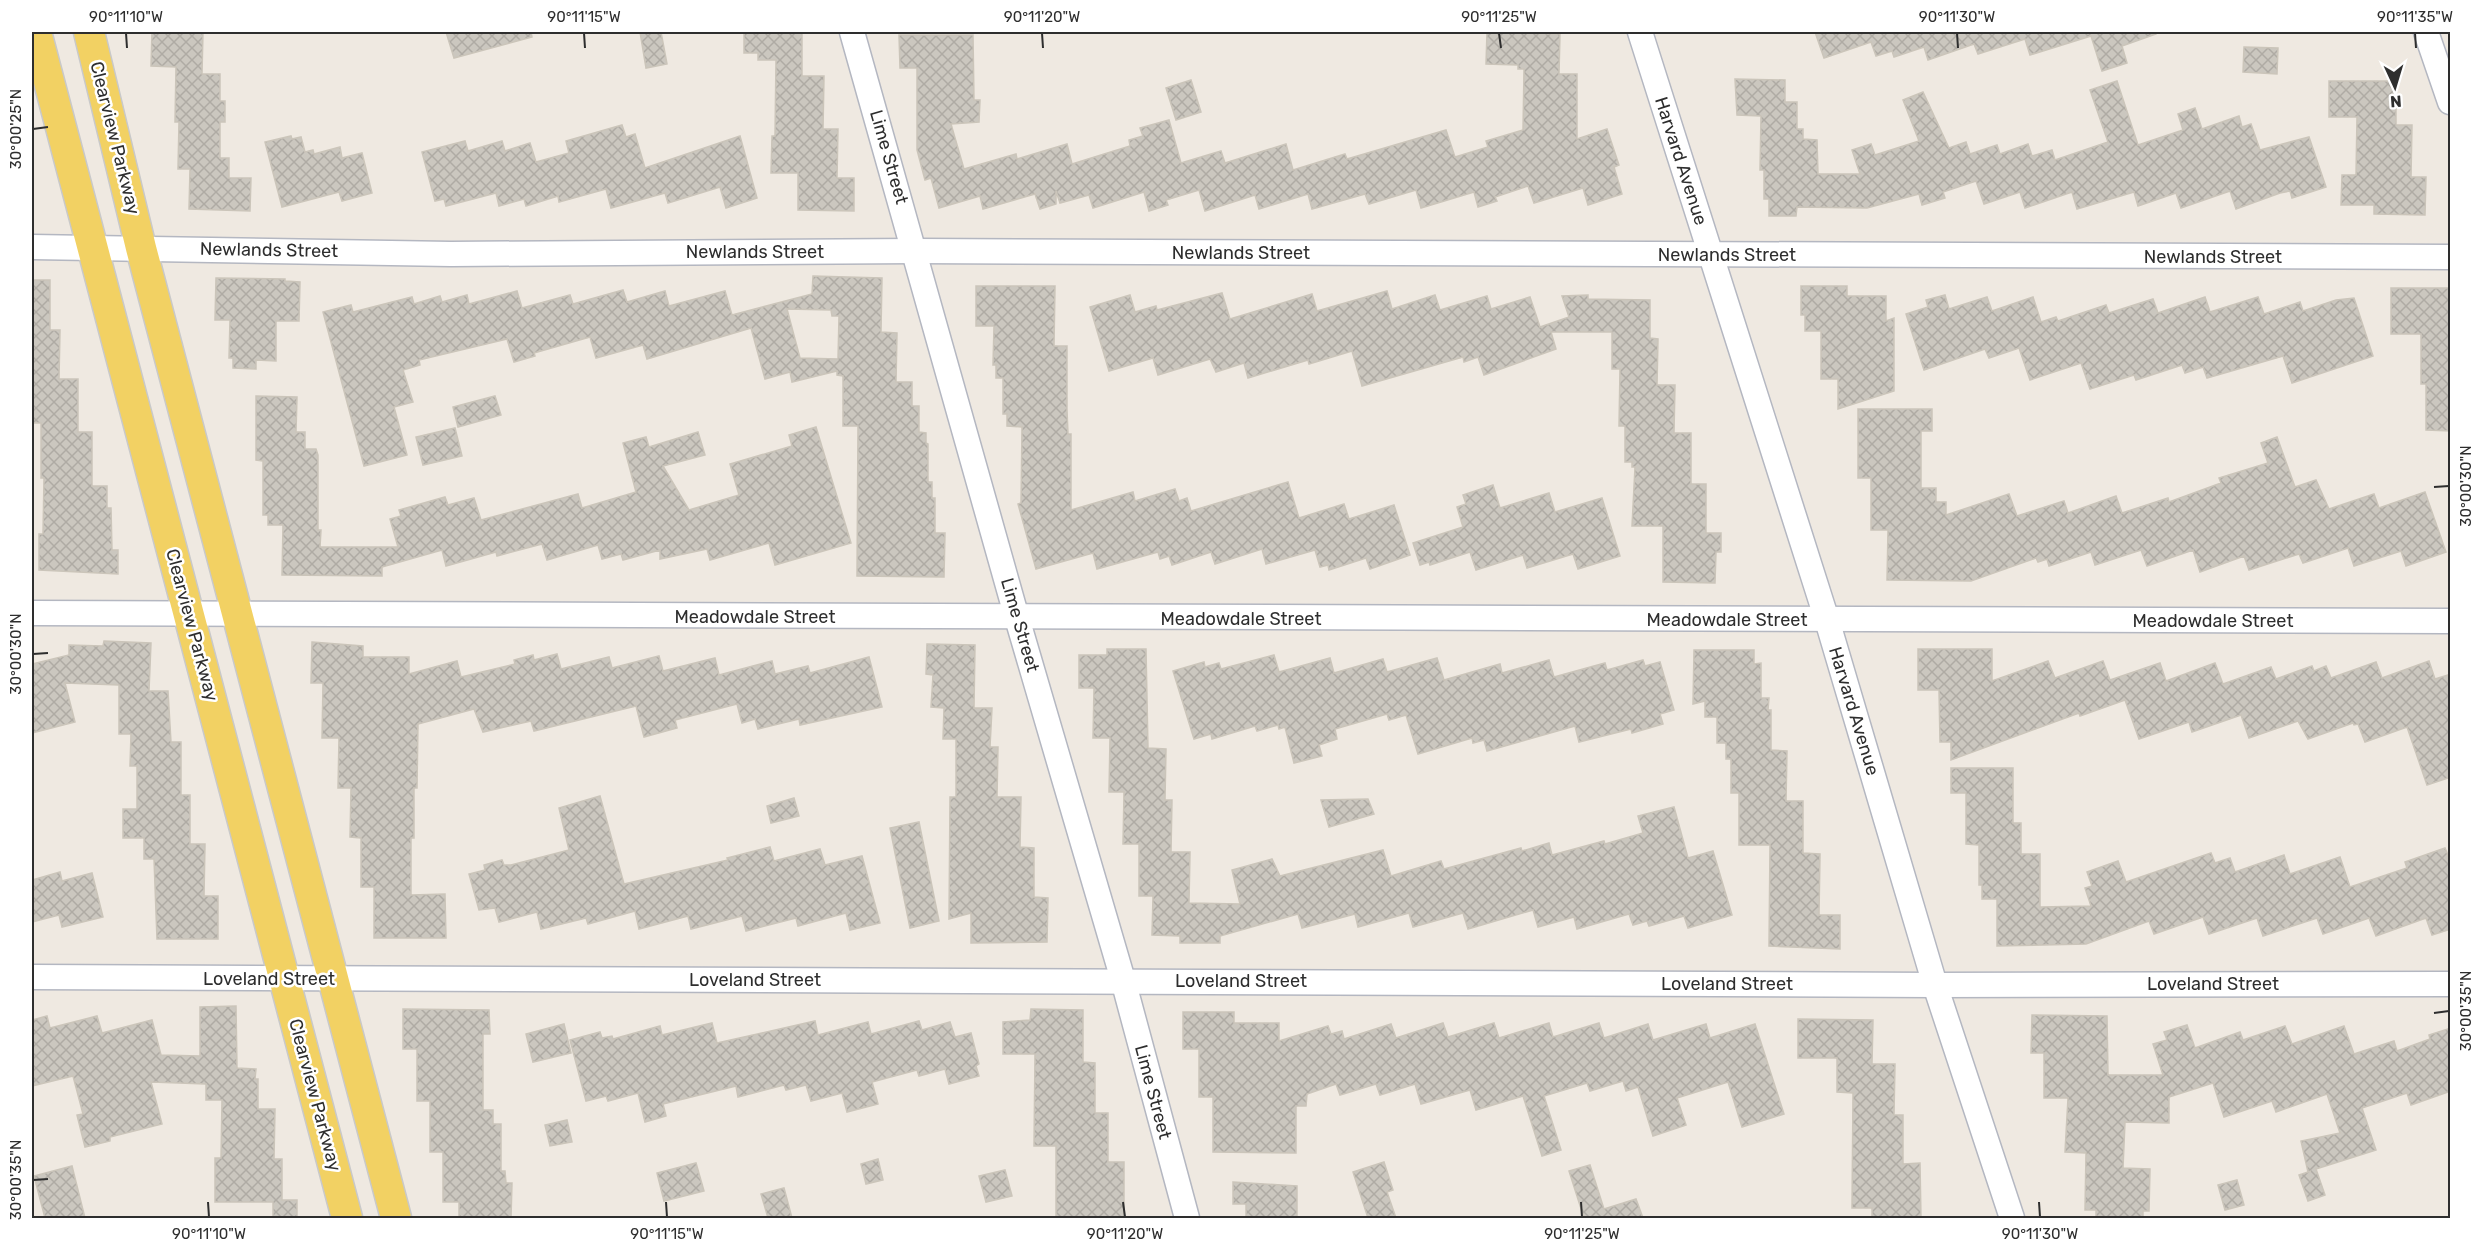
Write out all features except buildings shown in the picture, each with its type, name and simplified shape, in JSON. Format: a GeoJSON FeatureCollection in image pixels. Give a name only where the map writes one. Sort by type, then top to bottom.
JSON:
{"type":"FeatureCollection","features":[{"type":"Feature","properties":{"kind":"main road","name":"Clearview Parkway"},"geometry":{"type":"LineString","coordinates":[[36,32],[347,1218]]}},
{"type":"Feature","properties":{"kind":"main road","name":"Clearview Parkway"},"geometry":{"type":"LineString","coordinates":[[89,32],[141,248],[396,1218]]}},
{"type":"Feature","properties":{"kind":"street","name":"Lime Street"},"geometry":{"type":"LineString","coordinates":[[852,32],[916,251],[1017,618],[1123,980],[1187,1218]]}},
{"type":"Feature","properties":{"kind":"street","name":"Harvard Avenue"},"geometry":{"type":"LineString","coordinates":[[1640,32],[1827,620],[1935,985],[2012,1218]]}},
{"type":"Feature","properties":{"kind":"street"},"geometry":{"type":"LineString","coordinates":[[2427,32],[2451,102]]}},
{"type":"Feature","properties":{"kind":"street","name":"Newlands Street"},"geometry":{"type":"LineString","coordinates":[[32,247],[451,254],[916,251],[2451,257]]}},
{"type":"Feature","properties":{"kind":"street","name":"Meadowdale Street"},"geometry":{"type":"LineString","coordinates":[[32,613],[2451,621]]}},
{"type":"Feature","properties":{"kind":"street","name":"Loveland Street"},"geometry":{"type":"LineString","coordinates":[[32,977],[1935,985],[2451,984]]}}]}
